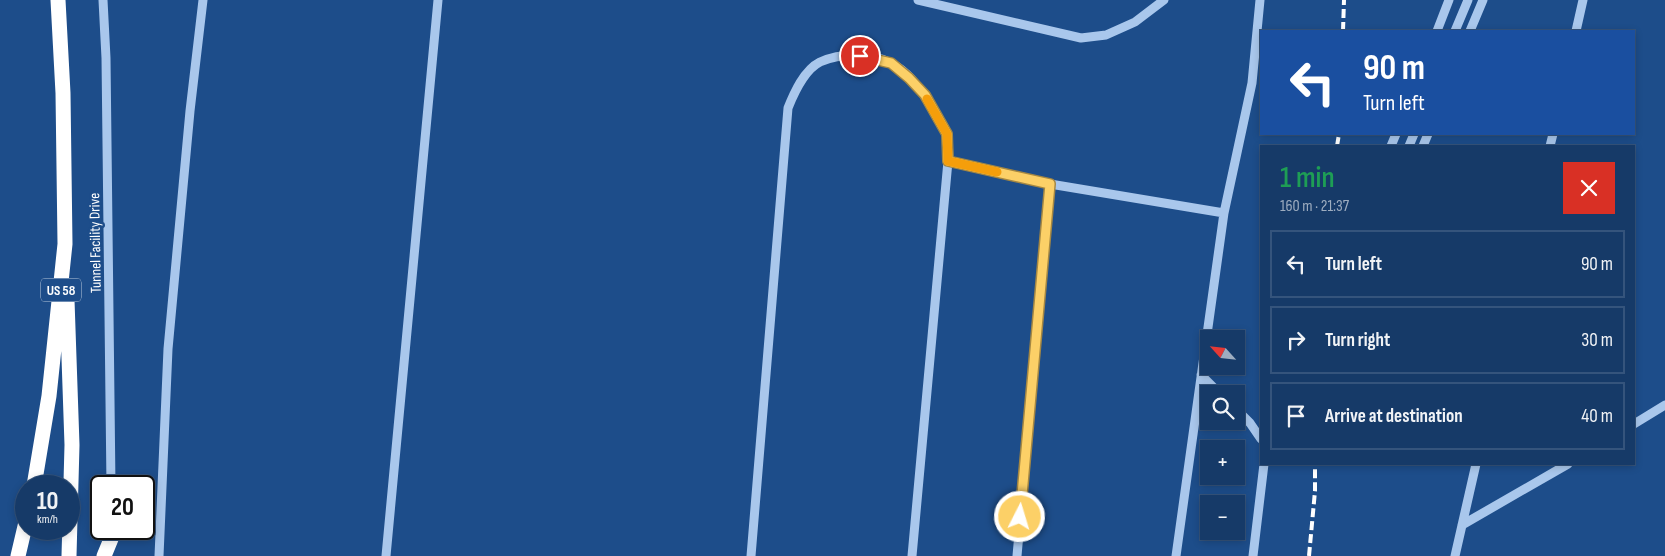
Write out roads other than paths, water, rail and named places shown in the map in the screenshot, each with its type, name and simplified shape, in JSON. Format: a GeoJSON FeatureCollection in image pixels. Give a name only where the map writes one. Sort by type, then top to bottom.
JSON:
{"type":"FeatureCollection","features":[{"type":"Feature","properties":{"kind":"highway","name":"US 58"},"geometry":{"type":"LineString","coordinates":[[36,475],[49,396],[65,244],[63,92],[58,0]]}},
{"type":"Feature","properties":{"kind":"highway"},"geometry":{"type":"LineString","coordinates":[[65,244],[72,445],[68,556]]}},
{"type":"Feature","properties":{"kind":"highway"},"geometry":{"type":"LineString","coordinates":[[18,556],[22,540]]}},
{"type":"Feature","properties":{"kind":"highway"},"geometry":{"type":"LineString","coordinates":[[104,556],[109,540]]}},
{"type":"Feature","properties":{"kind":"street","name":"Tunnel Facility Drive"},"geometry":{"type":"LineString","coordinates":[[103,0],[106,58],[111,475]]}},
{"type":"Feature","properties":{"kind":"street"},"geometry":{"type":"LineString","coordinates":[[159,556],[168,349],[190,111],[203,0]]}},
{"type":"Feature","properties":{"kind":"street"},"geometry":{"type":"LineString","coordinates":[[386,556],[438,0]]}},
{"type":"Feature","properties":{"kind":"street"},"geometry":{"type":"LineString","coordinates":[[918,0],[1081,38],[1106,36],[1135,22],[1164,0]]}},
{"type":"Feature","properties":{"kind":"street"},"geometry":{"type":"LineString","coordinates":[[1176,556],[1224,213],[1252,83],[1260,0]]}},
{"type":"Feature","properties":{"kind":"street"},"geometry":{"type":"LineString","coordinates":[[1436,30],[1449,0]]}},
{"type":"Feature","properties":{"kind":"street"},"geometry":{"type":"LineString","coordinates":[[1455,30],[1468,0]]}},
{"type":"Feature","properties":{"kind":"street"},"geometry":{"type":"LineString","coordinates":[[1470,30],[1483,0]]}},
{"type":"Feature","properties":{"kind":"street"},"geometry":{"type":"LineString","coordinates":[[1576,30],[1583,0]]}},
{"type":"Feature","properties":{"kind":"street"},"geometry":{"type":"LineString","coordinates":[[751,556],[788,108],[799,83],[819,62],[848,54],[891,63],[925,95],[947,134],[948,161],[912,556]]}},
{"type":"Feature","properties":{"kind":"street"},"geometry":{"type":"LineString","coordinates":[[948,161],[1050,184],[1224,213]]}},
{"type":"Feature","properties":{"kind":"street"},"geometry":{"type":"LineString","coordinates":[[1017,556],[1050,184]]}},
{"type":"Feature","properties":{"kind":"street"},"geometry":{"type":"LineString","coordinates":[[1202,376],[1211,385]]}},
{"type":"Feature","properties":{"kind":"street"},"geometry":{"type":"LineString","coordinates":[[1635,423],[1665,405]]}},
{"type":"Feature","properties":{"kind":"street"},"geometry":{"type":"LineString","coordinates":[[1245,418],[1260,438]]}},
{"type":"Feature","properties":{"kind":"street"},"geometry":{"type":"LineString","coordinates":[[1253,556],[1264,465]]}},
{"type":"Feature","properties":{"kind":"street"},"geometry":{"type":"LineString","coordinates":[[1455,556],[1476,465]]}},
{"type":"Feature","properties":{"kind":"street"},"geometry":{"type":"LineString","coordinates":[[1462,525],[1566,465]]}},
{"type":"Feature","properties":{"kind":"street"},"geometry":{"type":"LineString","coordinates":[[111,540],[112,556]]}},
{"type":"Feature","properties":{"kind":"railway"},"geometry":{"type":"LineString","coordinates":[[1343,30],[1344,0]]}},
{"type":"Feature","properties":{"kind":"railway"},"geometry":{"type":"LineString","coordinates":[[1337,145],[1339,135]]}},
{"type":"Feature","properties":{"kind":"railway"},"geometry":{"type":"LineString","coordinates":[[1309,556],[1315,491],[1315,465]]}}]}
